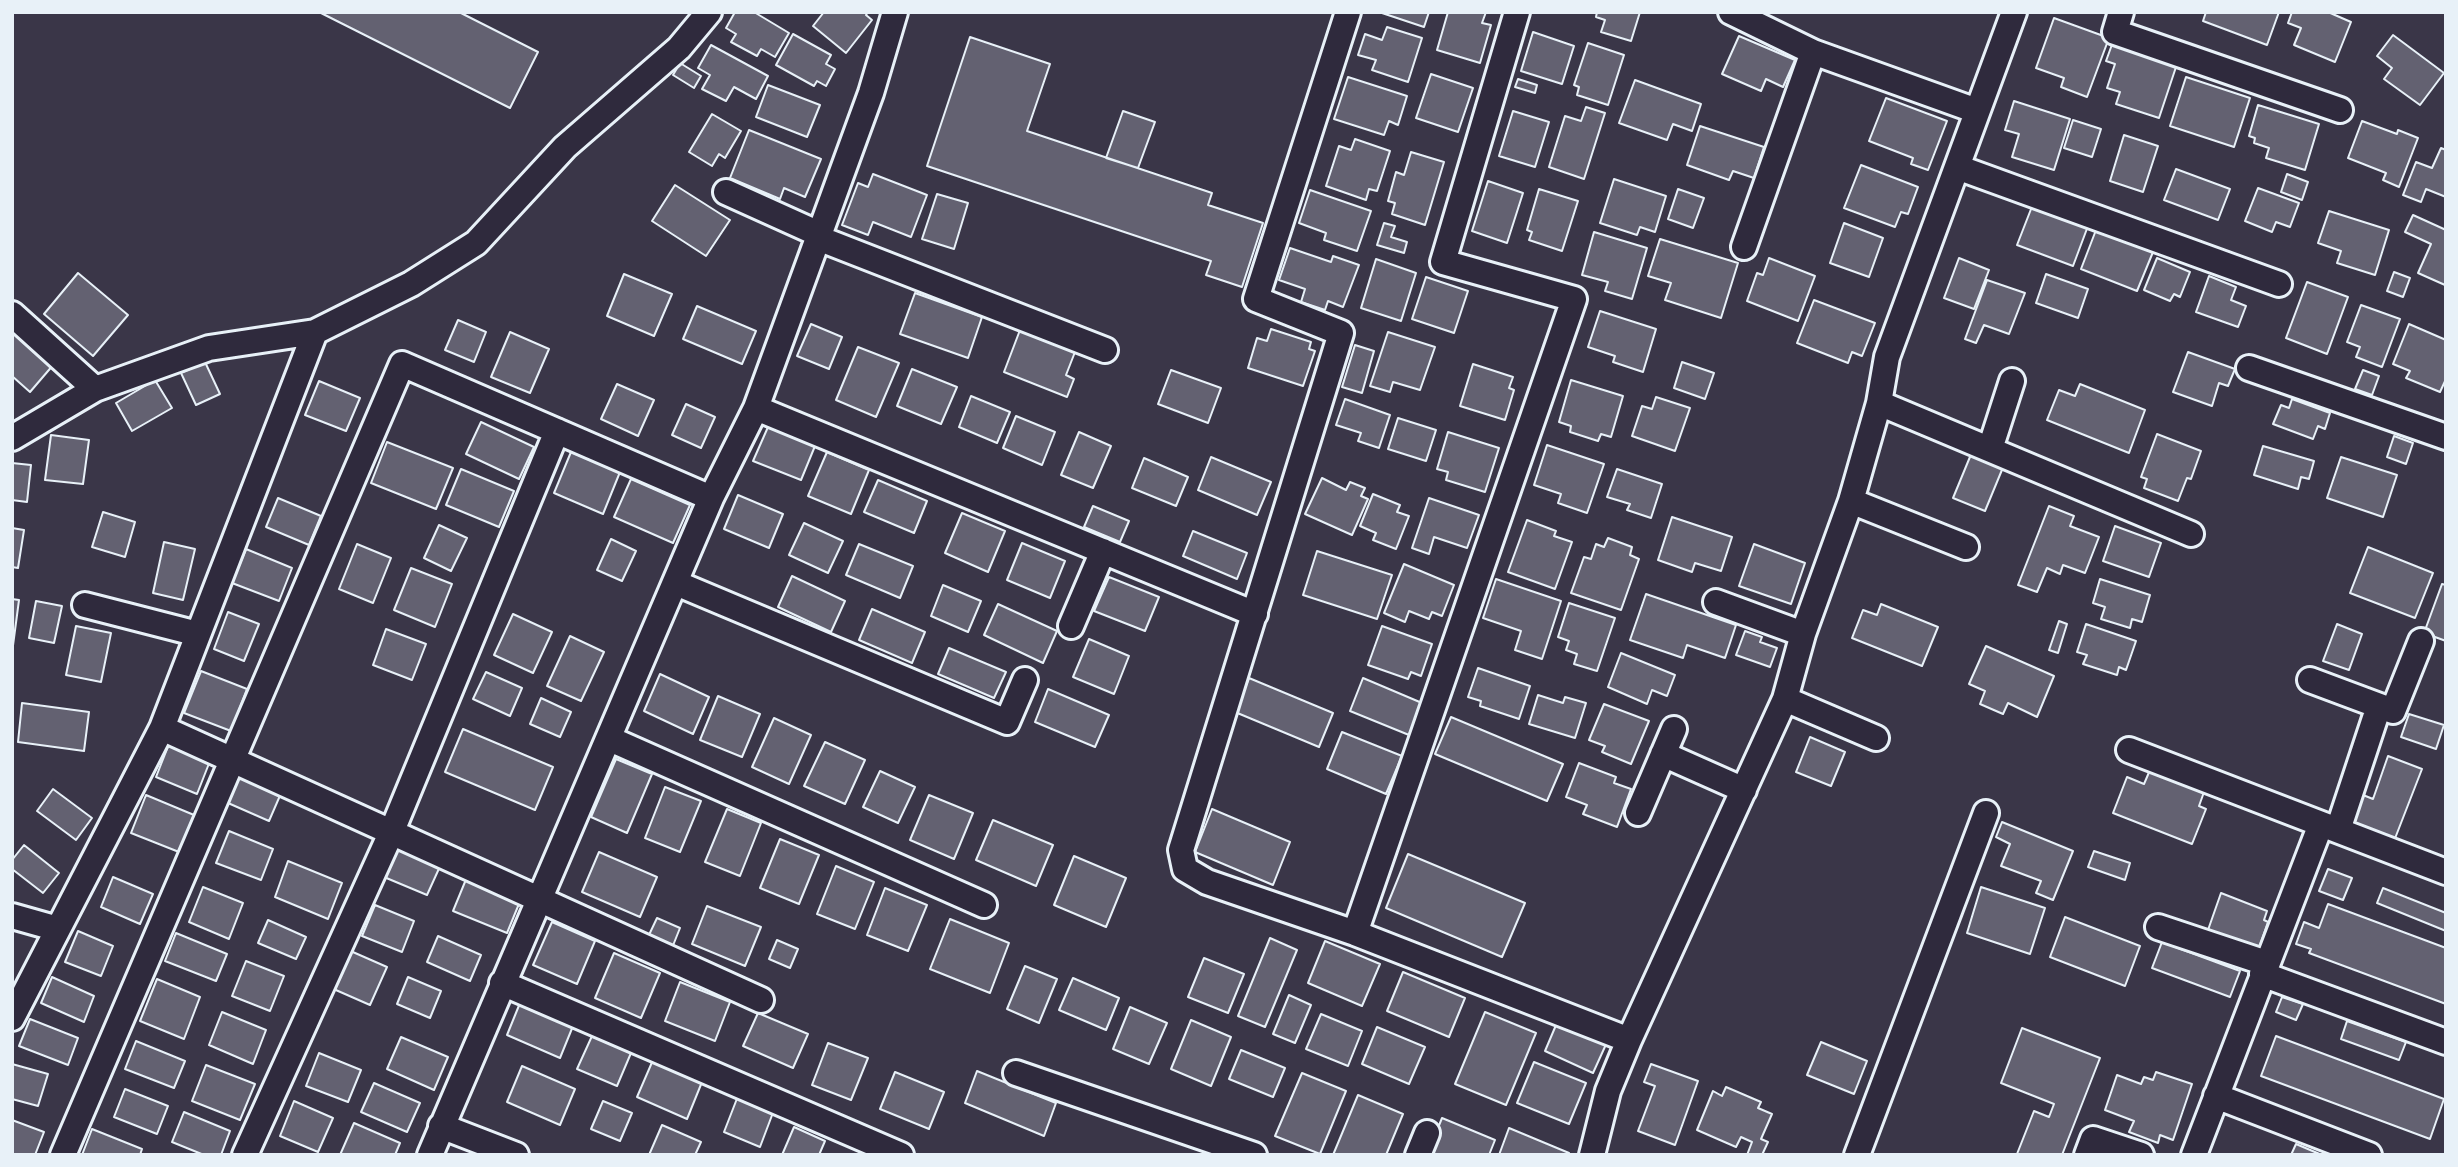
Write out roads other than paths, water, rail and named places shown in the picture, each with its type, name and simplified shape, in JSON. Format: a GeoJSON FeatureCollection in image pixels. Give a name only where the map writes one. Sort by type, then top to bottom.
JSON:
{"type":"FeatureCollection","features":[{"type":"Feature","properties":{"kind":"street"},"geometry":{"type":"LineString","coordinates":[[15,433],[96,389],[209,348],[315,332],[411,284],[476,243],[565,147],[679,48],[709,12]]}},
{"type":"Feature","properties":{"kind":"street"},"geometry":{"type":"LineString","coordinates":[[429,1155],[538,896],[610,739],[711,498],[756,408],[871,93],[895,12]]}},
{"type":"Feature","properties":{"kind":"street"},"geometry":{"type":"LineString","coordinates":[[1348,12],[1256,299],[1341,333],[1181,849],[1185,869],[1207,882],[1355,933],[1629,1040]]}},
{"type":"Feature","properties":{"kind":"street"},"geometry":{"type":"LineString","coordinates":[[1355,933],[1574,299],[1443,261],[1517,12]]}},
{"type":"Feature","properties":{"kind":"street"},"geometry":{"type":"LineString","coordinates":[[1731,12],[1813,52],[1977,111]]}},
{"type":"Feature","properties":{"kind":"street"},"geometry":{"type":"LineString","coordinates":[[2121,12],[2115,32],[2340,110]]}},
{"type":"Feature","properties":{"kind":"street"},"geometry":{"type":"LineString","coordinates":[[1592,1155],[1608,1091],[1629,1040],[1785,699],[1803,634],[1851,501],[1879,403],[1887,357],[2013,13]]}},
{"type":"Feature","properties":{"kind":"street"},"geometry":{"type":"LineString","coordinates":[[1744,247],[1813,52]]}},
{"type":"Feature","properties":{"kind":"street"},"geometry":{"type":"LineString","coordinates":[[1957,167],[2279,284]]}},
{"type":"Feature","properties":{"kind":"street"},"geometry":{"type":"LineString","coordinates":[[726,191],[819,236],[1105,350]]}},
{"type":"Feature","properties":{"kind":"street"},"geometry":{"type":"LineString","coordinates":[[12,314],[96,389]]}},
{"type":"Feature","properties":{"kind":"street"},"geometry":{"type":"LineString","coordinates":[[12,1018],[162,728],[315,332]]}},
{"type":"Feature","properties":{"kind":"street"},"geometry":{"type":"LineString","coordinates":[[63,1155],[402,364],[711,498]]}},
{"type":"Feature","properties":{"kind":"street"},"geometry":{"type":"LineString","coordinates":[[2249,368],[2446,437]]}},
{"type":"Feature","properties":{"kind":"street"},"geometry":{"type":"LineString","coordinates":[[1990,449],[2012,381]]}},
{"type":"Feature","properties":{"kind":"street"},"geometry":{"type":"LineString","coordinates":[[1879,403],[2191,534]]}},
{"type":"Feature","properties":{"kind":"street"},"geometry":{"type":"LineString","coordinates":[[756,408],[1255,614]]}},
{"type":"Feature","properties":{"kind":"street"},"geometry":{"type":"LineString","coordinates":[[245,1155],[392,831],[557,431]]}},
{"type":"Feature","properties":{"kind":"street"},"geometry":{"type":"LineString","coordinates":[[1851,501],[1966,547]]}},
{"type":"Feature","properties":{"kind":"street"},"geometry":{"type":"LineString","coordinates":[[1071,626],[1103,551]]}},
{"type":"Feature","properties":{"kind":"street"},"geometry":{"type":"LineString","coordinates":[[676,583],[1007,722],[1025,680]]}},
{"type":"Feature","properties":{"kind":"street"},"geometry":{"type":"LineString","coordinates":[[1716,602],[1803,634]]}},
{"type":"Feature","properties":{"kind":"street"},"geometry":{"type":"LineString","coordinates":[[85,605],[198,634]]}},
{"type":"Feature","properties":{"kind":"street"},"geometry":{"type":"LineString","coordinates":[[2310,680],[2393,711],[2421,640]]}},
{"type":"Feature","properties":{"kind":"street"},"geometry":{"type":"LineString","coordinates":[[1785,699],[1876,738]]}},
{"type":"Feature","properties":{"kind":"street"},"geometry":{"type":"LineString","coordinates":[[2194,1155],[2264,968],[2330,827],[2379,706]]}},
{"type":"Feature","properties":{"kind":"street"},"geometry":{"type":"LineString","coordinates":[[162,728],[538,896],[761,1000]]}},
{"type":"Feature","properties":{"kind":"street"},"geometry":{"type":"LineString","coordinates":[[1638,813],[1674,729]]}},
{"type":"Feature","properties":{"kind":"street"},"geometry":{"type":"LineString","coordinates":[[610,739],[984,905]]}},
{"type":"Feature","properties":{"kind":"street"},"geometry":{"type":"LineString","coordinates":[[2129,750],[2446,872]]}},
{"type":"Feature","properties":{"kind":"street"},"geometry":{"type":"LineString","coordinates":[[1663,754],[1744,790]]}},
{"type":"Feature","properties":{"kind":"street"},"geometry":{"type":"LineString","coordinates":[[1857,1155],[1986,813]]}},
{"type":"Feature","properties":{"kind":"street"},"geometry":{"type":"LineString","coordinates":[[12,916],[58,929]]}},
{"type":"Feature","properties":{"kind":"street"},"geometry":{"type":"LineString","coordinates":[[2158,927],[2446,1042]]}},
{"type":"Feature","properties":{"kind":"street"},"geometry":{"type":"LineString","coordinates":[[502,983],[901,1155]]}},
{"type":"Feature","properties":{"kind":"street"},"geometry":{"type":"LineString","coordinates":[[1016,1073],[1254,1155]]}},
{"type":"Feature","properties":{"kind":"street"},"geometry":{"type":"LineString","coordinates":[[2216,1096],[2369,1155]]}},
{"type":"Feature","properties":{"kind":"street"},"geometry":{"type":"LineString","coordinates":[[441,1126],[516,1155]]}},
{"type":"Feature","properties":{"kind":"street"},"geometry":{"type":"LineString","coordinates":[[2087,1155],[2093,1139],[2141,1155]]}}]}
